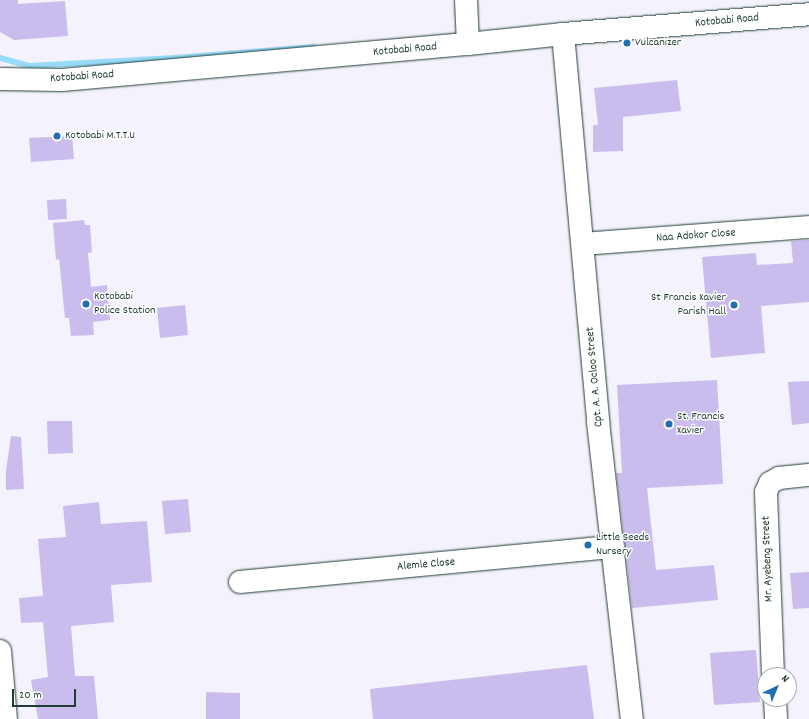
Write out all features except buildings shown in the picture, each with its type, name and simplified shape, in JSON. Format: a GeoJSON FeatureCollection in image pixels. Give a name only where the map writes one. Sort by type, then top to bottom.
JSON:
{"type":"FeatureCollection","features":[{"type":"Feature","properties":{"kind":"street"},"geometry":{"type":"LineString","coordinates":[[466,0],[468,44]]}},
{"type":"Feature","properties":{"kind":"street","name":"Kotobabi Road"},"geometry":{"type":"LineString","coordinates":[[0,79],[62,80],[468,44],[563,34],[809,14]]}},
{"type":"Feature","properties":{"kind":"street","name":"Cpt. A. A. Ocloo Street"},"geometry":{"type":"LineString","coordinates":[[563,34],[598,422],[632,719]]}},
{"type":"Feature","properties":{"kind":"street","name":"Naa Adokor Close"},"geometry":{"type":"LineString","coordinates":[[583,244],[809,227]]}},
{"type":"Feature","properties":{"kind":"street","name":"Mr. Ayebeng Street"},"geometry":{"type":"LineString","coordinates":[[773,667],[766,492],[770,483],[779,478],[809,475]]}},
{"type":"Feature","properties":{"kind":"street","name":"Alemle Close"},"geometry":{"type":"LineString","coordinates":[[240,582],[613,547]]}},
{"type":"Feature","properties":{"kind":"street"},"geometry":{"type":"LineString","coordinates":[[0,664],[6,719]]}},
{"type":"Feature","properties":{"kind":"street"},"geometry":{"type":"LineString","coordinates":[[775,707],[776,719]]}},
{"type":"Feature","properties":{"kind":"waterway"},"geometry":{"type":"LineString","coordinates":[[0,58],[30,66],[175,58],[314,47]]}},
{"type":"Feature","properties":{"kind":"place","name":"Vulcanizer"},"geometry":{"type":"Point","coordinates":[627,43]}},
{"type":"Feature","properties":{"kind":"place","name":"Kotobabi M.T.T.U"},"geometry":{"type":"Point","coordinates":[57,136]}},
{"type":"Feature","properties":{"kind":"place","name":"Kotobabi Police Station"},"geometry":{"type":"Point","coordinates":[86,304]}},
{"type":"Feature","properties":{"kind":"place","name":"St Francis Xavier Parish Hall"},"geometry":{"type":"Point","coordinates":[734,305]}},
{"type":"Feature","properties":{"kind":"place","name":"St. Francis Xavier"},"geometry":{"type":"Point","coordinates":[669,424]}},
{"type":"Feature","properties":{"kind":"place","name":"Little Seeds Nursery"},"geometry":{"type":"Point","coordinates":[588,545]}}]}
